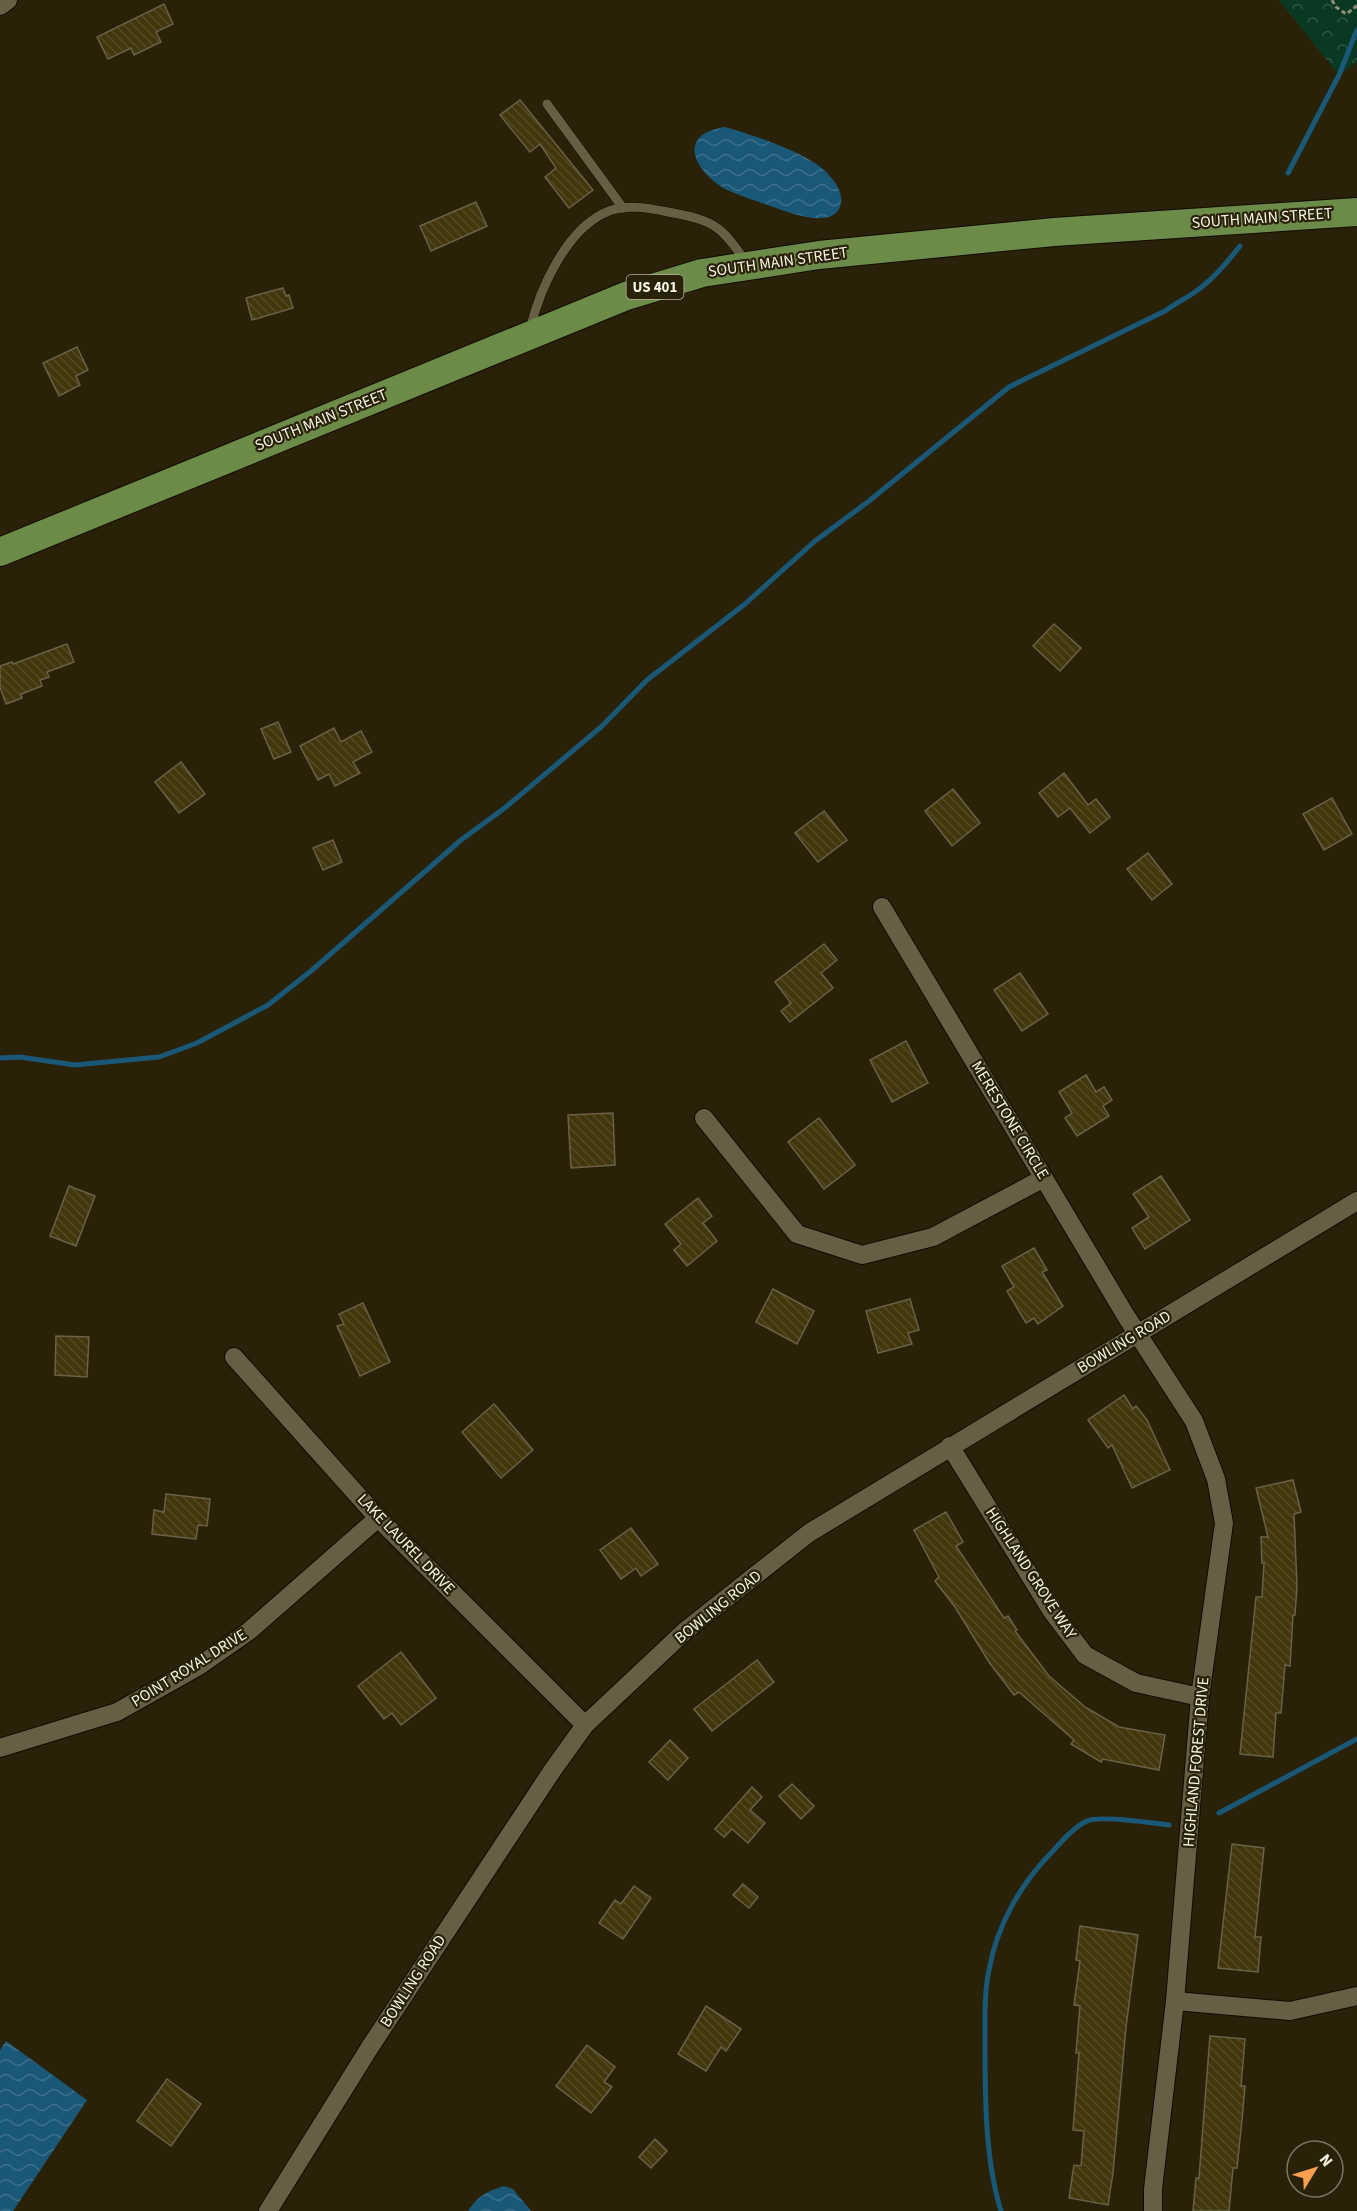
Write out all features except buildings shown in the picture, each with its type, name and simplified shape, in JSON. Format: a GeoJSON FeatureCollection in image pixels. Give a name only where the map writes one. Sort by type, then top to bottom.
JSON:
{"type":"FeatureCollection","features":[{"type":"Feature","properties":{"kind":"highway","name":"SOUTH MAIN STREET"},"geometry":{"type":"LineString","coordinates":[[0,552],[626,296],[702,273],[819,255],[1054,232],[1357,212]]}},
{"type":"Feature","properties":{"kind":"street"},"geometry":{"type":"LineString","coordinates":[[0,6],[8,0]]}},
{"type":"Feature","properties":{"kind":"street","name":"MERESTONE CIRCLE"},"geometry":{"type":"LineString","coordinates":[[882,907],[1139,1333]]}},
{"type":"Feature","properties":{"kind":"street"},"geometry":{"type":"LineString","coordinates":[[704,1118],[797,1234],[862,1255],[933,1238],[1044,1178]]}},
{"type":"Feature","properties":{"kind":"street","name":"BOWLING ROAD"},"geometry":{"type":"LineString","coordinates":[[268,2211],[370,2047],[552,1771],[585,1725],[685,1631],[810,1533],[1357,1201]]}},
{"type":"Feature","properties":{"kind":"street","name":"HIGHLAND FOREST DRIVE"},"geometry":{"type":"LineString","coordinates":[[1139,1333],[1194,1421],[1216,1479],[1224,1523],[1200,1697],[1175,2001],[1153,2189],[1153,2211]]}},
{"type":"Feature","properties":{"kind":"street","name":"LAKE LAUREL DRIVE"},"geometry":{"type":"LineString","coordinates":[[234,1357],[378,1518],[585,1725]]}},
{"type":"Feature","properties":{"kind":"street","name":"HIGHLAND GROVE WAY"},"geometry":{"type":"LineString","coordinates":[[950,1446],[1051,1610],[1085,1654],[1136,1683],[1200,1697]]}},
{"type":"Feature","properties":{"kind":"street","name":"POINT ROYAL DRIVE"},"geometry":{"type":"LineString","coordinates":[[0,1748],[117,1712],[199,1666],[249,1631],[378,1518]]}},
{"type":"Feature","properties":{"kind":"street"},"geometry":{"type":"LineString","coordinates":[[1175,2001],[1290,2011],[1357,1996]]}},
{"type":"Feature","properties":{"kind":"lane"},"geometry":{"type":"LineString","coordinates":[[547,104],[622,208]]}},
{"type":"Feature","properties":{"kind":"lane"},"geometry":{"type":"LineString","coordinates":[[529,335],[535,308],[547,282],[572,242],[596,218],[610,210],[632,207],[655,209],[709,222],[730,238],[748,266]]}},
{"type":"Feature","properties":{"kind":"path"},"geometry":{"type":"LineString","coordinates":[[1332,0],[1336,7],[1346,14],[1357,6]]}},
{"type":"Feature","properties":{"kind":"green space"},"geometry":{"type":"Polygon","coordinates":[[[1279,0],[1357,0],[1357,62],[1339,75],[1279,0]]]}},
{"type":"Feature","properties":{"kind":"water"},"geometry":{"type":"Polygon","coordinates":[[[724,127],[777,144],[816,164],[825,171],[839,189],[841,203],[837,211],[831,216],[822,218],[801,216],[743,196],[719,185],[701,167],[697,160],[695,145],[704,134],[724,127]]]}},
{"type":"Feature","properties":{"kind":"water"},"geometry":{"type":"Polygon","coordinates":[[[6,2041],[87,2100],[13,2211],[0,2211],[0,2050],[6,2041]]]}},
{"type":"Feature","properties":{"kind":"water"},"geometry":{"type":"Polygon","coordinates":[[[504,2186],[513,2189],[531,2211],[468,2211],[483,2195],[504,2186]]]}},
{"type":"Feature","properties":{"kind":"waterway"},"geometry":{"type":"LineString","coordinates":[[1288,173],[1339,75],[1357,30]]}},
{"type":"Feature","properties":{"kind":"waterway"},"geometry":{"type":"LineString","coordinates":[[0,1058],[20,1057],[75,1065],[159,1057],[197,1043],[268,1005],[311,971],[461,840],[506,807],[601,727],[647,680],[745,604],[815,541],[869,501],[1009,387],[1165,311],[1204,285],[1240,246]]}},
{"type":"Feature","properties":{"kind":"waterway"},"geometry":{"type":"LineString","coordinates":[[1219,1813],[1357,1739]]}},
{"type":"Feature","properties":{"kind":"waterway"},"geometry":{"type":"LineString","coordinates":[[1001,2211],[992,2171],[987,2128],[985,2016],[989,1970],[1004,1921],[1021,1891],[1041,1863],[1073,1830],[1087,1821],[1093,1819],[1127,1820],[1169,1825]]}}]}
